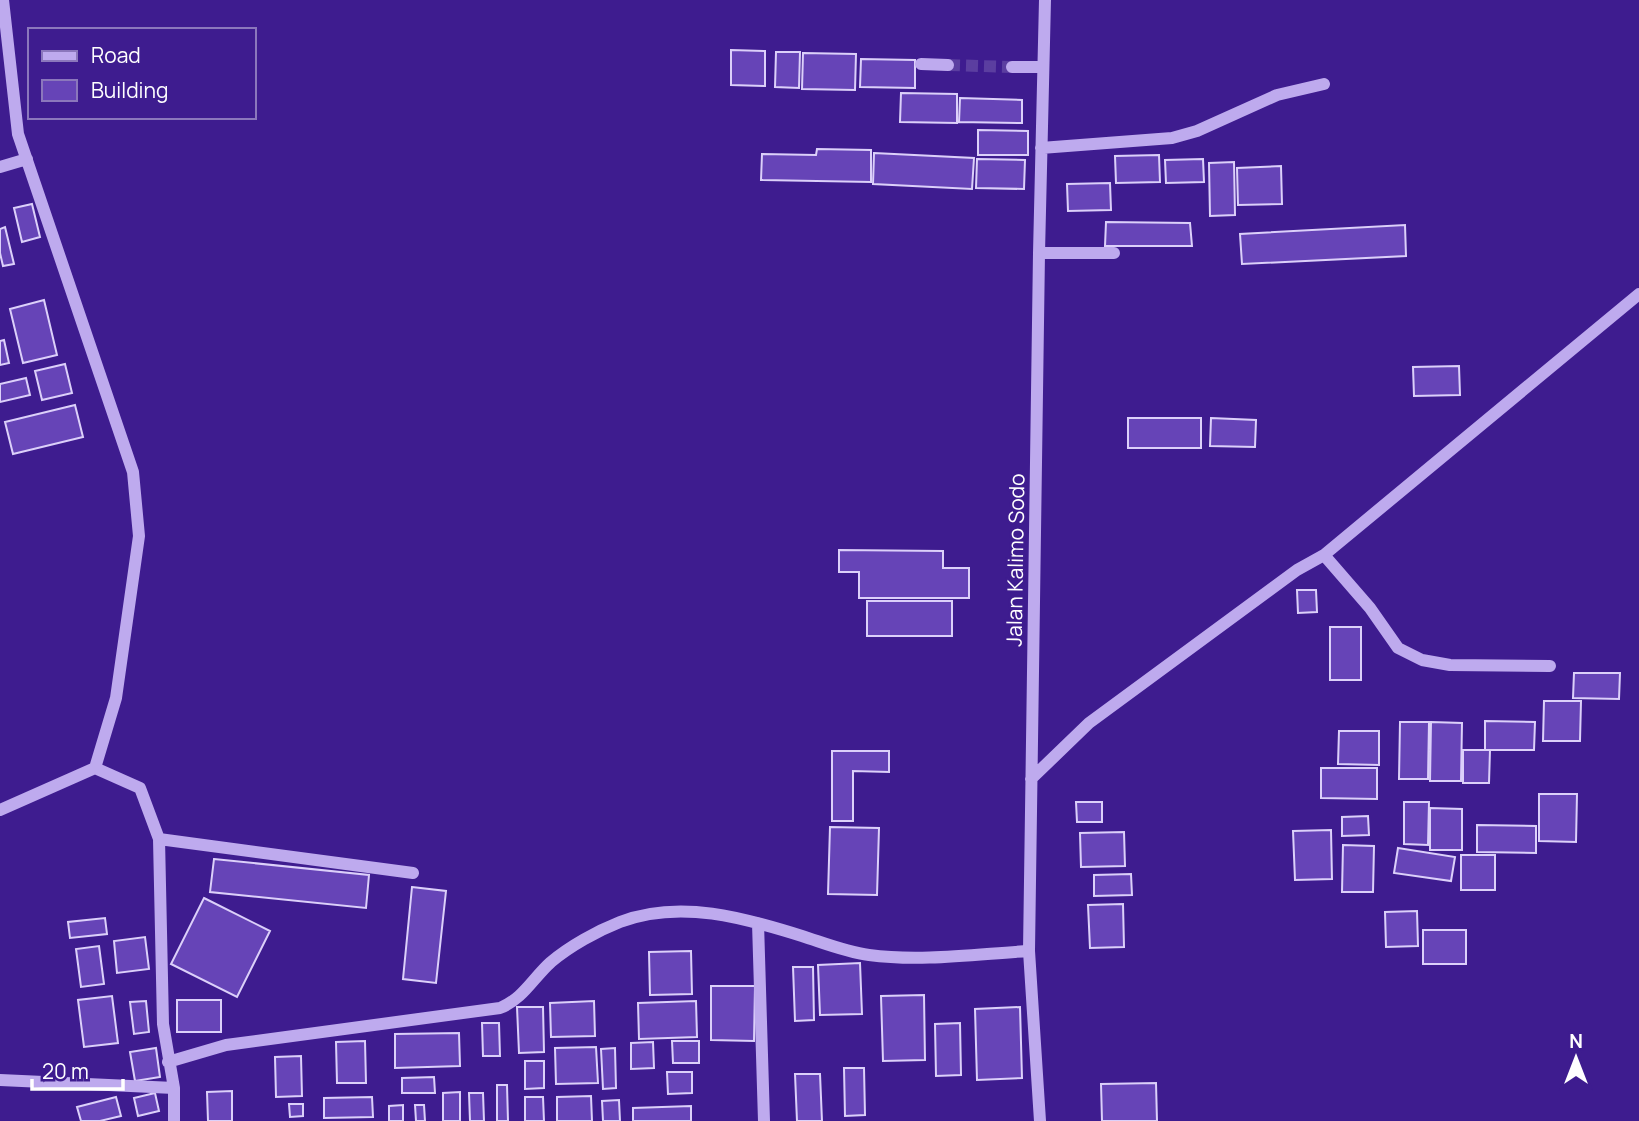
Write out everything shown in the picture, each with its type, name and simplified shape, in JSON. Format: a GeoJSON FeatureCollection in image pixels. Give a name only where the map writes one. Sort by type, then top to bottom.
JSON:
{"type":"FeatureCollection","features":[{"type":"Feature","properties":{"kind":"street"},"geometry":{"type":"LineString","coordinates":[[4,0],[18,134],[133,472],[139,536],[116,698],[95,768]]}},
{"type":"Feature","properties":{"kind":"street","name":"Jalan Kalimo Sodo"},"geometry":{"type":"LineString","coordinates":[[1040,1121],[1029,951],[1045,0]]}},
{"type":"Feature","properties":{"kind":"street"},"geometry":{"type":"LineString","coordinates":[[921,64],[947,65]]}},
{"type":"Feature","properties":{"kind":"street"},"geometry":{"type":"LineString","coordinates":[[1012,67],[1043,67]]}},
{"type":"Feature","properties":{"kind":"street"},"geometry":{"type":"LineString","coordinates":[[1041,148],[1172,138],[1197,131],[1277,95],[1324,84]]}},
{"type":"Feature","properties":{"kind":"street"},"geometry":{"type":"LineString","coordinates":[[0,167],[27,159]]}},
{"type":"Feature","properties":{"kind":"street"},"geometry":{"type":"LineString","coordinates":[[1039,253],[1114,253]]}},
{"type":"Feature","properties":{"kind":"street"},"geometry":{"type":"LineString","coordinates":[[1031,779],[1089,723],[1297,570],[1324,555],[1639,294]]}},
{"type":"Feature","properties":{"kind":"street"},"geometry":{"type":"LineString","coordinates":[[1324,555],[1370,608],[1398,648],[1423,660],[1450,665],[1550,666]]}},
{"type":"Feature","properties":{"kind":"street"},"geometry":{"type":"LineString","coordinates":[[0,810],[95,768],[140,788],[159,839],[163,1024],[174,1088],[174,1121]]}},
{"type":"Feature","properties":{"kind":"street"},"geometry":{"type":"LineString","coordinates":[[159,839],[413,873]]}},
{"type":"Feature","properties":{"kind":"street"},"geometry":{"type":"LineString","coordinates":[[169,1062],[226,1045],[500,1008],[520,996],[552,961],[582,942],[620,922],[651,914],[713,912],[869,955],[922,957],[1029,951]]}},
{"type":"Feature","properties":{"kind":"street"},"geometry":{"type":"LineString","coordinates":[[758,923],[764,1121]]}},
{"type":"Feature","properties":{"kind":"street"},"geometry":{"type":"LineString","coordinates":[[0,1080],[174,1088]]}},
{"type":"Feature","properties":{"kind":"building"},"geometry":{"type":"Polygon","coordinates":[[[731,50],[765,51],[765,86],[731,85],[731,50]]]}},
{"type":"Feature","properties":{"kind":"building"},"geometry":{"type":"Polygon","coordinates":[[[776,52],[800,52],[799,88],[775,87],[776,52]]]}},
{"type":"Feature","properties":{"kind":"building"},"geometry":{"type":"Polygon","coordinates":[[[803,53],[856,54],[855,90],[802,89],[803,53]]]}},
{"type":"Feature","properties":{"kind":"building"},"geometry":{"type":"Polygon","coordinates":[[[861,59],[915,60],[915,88],[860,87],[861,59]]]}},
{"type":"Feature","properties":{"kind":"building"},"geometry":{"type":"Polygon","coordinates":[[[901,93],[957,94],[957,123],[900,122],[901,93]]]}},
{"type":"Feature","properties":{"kind":"building"},"geometry":{"type":"Polygon","coordinates":[[[960,98],[1022,100],[1022,123],[959,122],[960,98]]]}},
{"type":"Feature","properties":{"kind":"building"},"geometry":{"type":"Polygon","coordinates":[[[978,130],[1028,131],[1028,155],[978,155],[978,130]]]}},
{"type":"Feature","properties":{"kind":"building"},"geometry":{"type":"Polygon","coordinates":[[[817,149],[871,150],[871,182],[761,180],[762,154],[816,155],[817,149]]]}},
{"type":"Feature","properties":{"kind":"building"},"geometry":{"type":"Polygon","coordinates":[[[874,153],[974,158],[972,189],[873,184],[874,153]]]}},
{"type":"Feature","properties":{"kind":"building"},"geometry":{"type":"Polygon","coordinates":[[[1159,155],[1160,182],[1116,183],[1115,156],[1159,155]]]}},
{"type":"Feature","properties":{"kind":"building"},"geometry":{"type":"Polygon","coordinates":[[[977,159],[1025,160],[1024,189],[976,188],[977,159]]]}},
{"type":"Feature","properties":{"kind":"building"},"geometry":{"type":"Polygon","coordinates":[[[1203,159],[1204,182],[1166,183],[1165,160],[1203,159]]]}},
{"type":"Feature","properties":{"kind":"building"},"geometry":{"type":"Polygon","coordinates":[[[1234,162],[1235,215],[1210,216],[1209,163],[1234,162]]]}},
{"type":"Feature","properties":{"kind":"building"},"geometry":{"type":"Polygon","coordinates":[[[1281,166],[1282,204],[1238,205],[1237,168],[1281,166]]]}},
{"type":"Feature","properties":{"kind":"building"},"geometry":{"type":"Polygon","coordinates":[[[1110,183],[1111,210],[1068,211],[1067,184],[1110,183]]]}},
{"type":"Feature","properties":{"kind":"building"},"geometry":{"type":"Polygon","coordinates":[[[32,204],[40,237],[22,242],[14,208],[32,204]]]}},
{"type":"Feature","properties":{"kind":"building"},"geometry":{"type":"Polygon","coordinates":[[[1106,222],[1190,223],[1192,246],[1105,246],[1106,222]]]}},
{"type":"Feature","properties":{"kind":"building"},"geometry":{"type":"Polygon","coordinates":[[[1405,225],[1406,256],[1242,264],[1240,234],[1405,225]]]}},
{"type":"Feature","properties":{"kind":"building"},"geometry":{"type":"Polygon","coordinates":[[[5,227],[14,264],[3,266],[0,229],[5,227]]]}},
{"type":"Feature","properties":{"kind":"building"},"geometry":{"type":"Polygon","coordinates":[[[44,300],[57,355],[23,363],[10,309],[44,300]]]}},
{"type":"Feature","properties":{"kind":"building"},"geometry":{"type":"Polygon","coordinates":[[[4,340],[9,363],[0,365],[0,341],[4,340]]]}},
{"type":"Feature","properties":{"kind":"building"},"geometry":{"type":"Polygon","coordinates":[[[65,364],[72,393],[42,400],[35,371],[65,364]]]}},
{"type":"Feature","properties":{"kind":"building"},"geometry":{"type":"Polygon","coordinates":[[[1459,366],[1460,395],[1414,396],[1413,367],[1459,366]]]}},
{"type":"Feature","properties":{"kind":"building"},"geometry":{"type":"Polygon","coordinates":[[[26,378],[30,395],[0,402],[0,384],[26,378]]]}},
{"type":"Feature","properties":{"kind":"building"},"geometry":{"type":"Polygon","coordinates":[[[75,405],[83,437],[13,454],[5,422],[75,405]]]}},
{"type":"Feature","properties":{"kind":"building"},"geometry":{"type":"Polygon","coordinates":[[[1128,418],[1201,418],[1201,448],[1128,448],[1128,418]]]}},
{"type":"Feature","properties":{"kind":"building"},"geometry":{"type":"Polygon","coordinates":[[[1211,418],[1256,420],[1255,447],[1210,446],[1211,418]]]}},
{"type":"Feature","properties":{"kind":"building"},"geometry":{"type":"Polygon","coordinates":[[[839,550],[943,551],[943,568],[969,568],[969,598],[859,598],[859,572],[839,572],[839,550]]]}},
{"type":"Feature","properties":{"kind":"building"},"geometry":{"type":"Polygon","coordinates":[[[1297,590],[1316,590],[1317,612],[1298,613],[1297,590]]]}},
{"type":"Feature","properties":{"kind":"building"},"geometry":{"type":"Polygon","coordinates":[[[867,601],[952,601],[952,636],[867,636],[867,601]]]}},
{"type":"Feature","properties":{"kind":"building"},"geometry":{"type":"Polygon","coordinates":[[[1330,627],[1361,627],[1361,680],[1330,680],[1330,627]]]}},
{"type":"Feature","properties":{"kind":"building"},"geometry":{"type":"Polygon","coordinates":[[[1574,673],[1620,673],[1619,699],[1573,698],[1574,673]]]}},
{"type":"Feature","properties":{"kind":"building"},"geometry":{"type":"Polygon","coordinates":[[[1544,701],[1581,701],[1580,741],[1543,741],[1544,701]]]}},
{"type":"Feature","properties":{"kind":"building"},"geometry":{"type":"Polygon","coordinates":[[[1485,721],[1535,722],[1534,750],[1485,750],[1485,721]]]}},
{"type":"Feature","properties":{"kind":"building"},"geometry":{"type":"Polygon","coordinates":[[[1400,722],[1429,722],[1428,779],[1399,779],[1400,722]]]}},
{"type":"Feature","properties":{"kind":"building"},"geometry":{"type":"Polygon","coordinates":[[[1431,722],[1462,723],[1461,781],[1430,781],[1431,722]]]}},
{"type":"Feature","properties":{"kind":"building"},"geometry":{"type":"Polygon","coordinates":[[[1339,731],[1379,731],[1379,765],[1338,764],[1339,731]]]}},
{"type":"Feature","properties":{"kind":"building"},"geometry":{"type":"Polygon","coordinates":[[[1463,750],[1490,750],[1489,783],[1463,783],[1463,750]]]}},
{"type":"Feature","properties":{"kind":"building"},"geometry":{"type":"Polygon","coordinates":[[[832,751],[889,751],[889,772],[853,771],[853,821],[832,821],[832,751]]]}},
{"type":"Feature","properties":{"kind":"building"},"geometry":{"type":"Polygon","coordinates":[[[1321,768],[1377,768],[1377,799],[1321,798],[1321,768]]]}},
{"type":"Feature","properties":{"kind":"building"},"geometry":{"type":"Polygon","coordinates":[[[1539,794],[1577,794],[1576,842],[1539,841],[1539,794]]]}},
{"type":"Feature","properties":{"kind":"building"},"geometry":{"type":"Polygon","coordinates":[[[1076,802],[1102,802],[1102,822],[1077,822],[1076,802]]]}},
{"type":"Feature","properties":{"kind":"building"},"geometry":{"type":"Polygon","coordinates":[[[1404,802],[1429,802],[1428,845],[1404,844],[1404,802]]]}},
{"type":"Feature","properties":{"kind":"building"},"geometry":{"type":"Polygon","coordinates":[[[1430,808],[1462,809],[1462,850],[1430,850],[1430,808]]]}},
{"type":"Feature","properties":{"kind":"building"},"geometry":{"type":"Polygon","coordinates":[[[1368,816],[1369,835],[1342,836],[1342,817],[1368,816]]]}},
{"type":"Feature","properties":{"kind":"building"},"geometry":{"type":"Polygon","coordinates":[[[1477,825],[1536,826],[1536,853],[1477,852],[1477,825]]]}},
{"type":"Feature","properties":{"kind":"building"},"geometry":{"type":"Polygon","coordinates":[[[830,827],[879,828],[877,895],[828,894],[830,827]]]}},
{"type":"Feature","properties":{"kind":"building"},"geometry":{"type":"Polygon","coordinates":[[[1331,830],[1332,879],[1295,880],[1293,831],[1331,830]]]}},
{"type":"Feature","properties":{"kind":"building"},"geometry":{"type":"Polygon","coordinates":[[[1124,832],[1125,866],[1081,867],[1080,833],[1124,832]]]}},
{"type":"Feature","properties":{"kind":"building"},"geometry":{"type":"Polygon","coordinates":[[[1343,845],[1374,846],[1373,892],[1342,892],[1343,845]]]}},
{"type":"Feature","properties":{"kind":"building"},"geometry":{"type":"Polygon","coordinates":[[[1398,848],[1455,857],[1451,881],[1394,873],[1398,848]]]}},
{"type":"Feature","properties":{"kind":"building"},"geometry":{"type":"Polygon","coordinates":[[[1461,855],[1495,855],[1495,890],[1461,890],[1461,855]]]}},
{"type":"Feature","properties":{"kind":"building"},"geometry":{"type":"Polygon","coordinates":[[[214,859],[369,875],[366,908],[210,892],[214,859]]]}},
{"type":"Feature","properties":{"kind":"building"},"geometry":{"type":"Polygon","coordinates":[[[1131,874],[1132,895],[1094,896],[1094,875],[1131,874]]]}},
{"type":"Feature","properties":{"kind":"building"},"geometry":{"type":"Polygon","coordinates":[[[412,887],[446,891],[436,983],[403,979],[412,887]]]}},
{"type":"Feature","properties":{"kind":"building"},"geometry":{"type":"Polygon","coordinates":[[[204,898],[270,931],[237,997],[171,964],[204,898]]]}},
{"type":"Feature","properties":{"kind":"building"},"geometry":{"type":"Polygon","coordinates":[[[1123,904],[1124,947],[1090,948],[1088,905],[1123,904]]]}},
{"type":"Feature","properties":{"kind":"building"},"geometry":{"type":"Polygon","coordinates":[[[1417,911],[1418,946],[1386,947],[1385,912],[1417,911]]]}},
{"type":"Feature","properties":{"kind":"building"},"geometry":{"type":"Polygon","coordinates":[[[105,918],[107,934],[70,938],[68,922],[105,918]]]}},
{"type":"Feature","properties":{"kind":"building"},"geometry":{"type":"Polygon","coordinates":[[[1423,930],[1466,930],[1466,964],[1423,964],[1423,930]]]}},
{"type":"Feature","properties":{"kind":"building"},"geometry":{"type":"Polygon","coordinates":[[[145,937],[149,969],[117,973],[114,941],[145,937]]]}},
{"type":"Feature","properties":{"kind":"building"},"geometry":{"type":"Polygon","coordinates":[[[99,946],[104,984],[81,987],[76,949],[99,946]]]}},
{"type":"Feature","properties":{"kind":"building"},"geometry":{"type":"Polygon","coordinates":[[[691,951],[692,994],[650,995],[649,952],[691,951]]]}},
{"type":"Feature","properties":{"kind":"building"},"geometry":{"type":"Polygon","coordinates":[[[860,963],[862,1014],[820,1015],[818,965],[860,963]]]}},
{"type":"Feature","properties":{"kind":"building"},"geometry":{"type":"Polygon","coordinates":[[[793,967],[813,967],[814,1020],[795,1021],[793,967]]]}},
{"type":"Feature","properties":{"kind":"building"},"geometry":{"type":"Polygon","coordinates":[[[711,986],[755,986],[754,1041],[711,1040],[711,986]]]}},
{"type":"Feature","properties":{"kind":"building"},"geometry":{"type":"Polygon","coordinates":[[[924,995],[925,1060],[883,1061],[881,996],[924,995]]]}},
{"type":"Feature","properties":{"kind":"building"},"geometry":{"type":"Polygon","coordinates":[[[112,996],[118,1043],[84,1047],[78,1000],[112,996]]]}},
{"type":"Feature","properties":{"kind":"building"},"geometry":{"type":"Polygon","coordinates":[[[177,1000],[221,1000],[221,1032],[177,1032],[177,1000]]]}},
{"type":"Feature","properties":{"kind":"building"},"geometry":{"type":"Polygon","coordinates":[[[146,1001],[149,1032],[134,1034],[130,1002],[146,1001]]]}},
{"type":"Feature","properties":{"kind":"building"},"geometry":{"type":"Polygon","coordinates":[[[594,1001],[595,1036],[551,1037],[550,1003],[594,1001]]]}},
{"type":"Feature","properties":{"kind":"building"},"geometry":{"type":"Polygon","coordinates":[[[696,1001],[697,1037],[639,1039],[638,1003],[696,1001]]]}},
{"type":"Feature","properties":{"kind":"building"},"geometry":{"type":"Polygon","coordinates":[[[517,1007],[543,1007],[544,1052],[519,1053],[517,1007]]]}},
{"type":"Feature","properties":{"kind":"building"},"geometry":{"type":"Polygon","coordinates":[[[1020,1007],[1022,1078],[977,1080],[975,1009],[1020,1007]]]}},
{"type":"Feature","properties":{"kind":"building"},"geometry":{"type":"Polygon","coordinates":[[[482,1023],[499,1023],[500,1056],[483,1056],[482,1023]]]}},
{"type":"Feature","properties":{"kind":"building"},"geometry":{"type":"Polygon","coordinates":[[[960,1023],[961,1075],[936,1076],[935,1024],[960,1023]]]}},
{"type":"Feature","properties":{"kind":"building"},"geometry":{"type":"Polygon","coordinates":[[[459,1033],[460,1066],[395,1068],[395,1034],[459,1033]]]}},
{"type":"Feature","properties":{"kind":"building"},"geometry":{"type":"Polygon","coordinates":[[[365,1041],[366,1083],[337,1083],[336,1042],[365,1041]]]}},
{"type":"Feature","properties":{"kind":"building"},"geometry":{"type":"Polygon","coordinates":[[[672,1041],[699,1041],[699,1063],[673,1063],[672,1041]]]}},
{"type":"Feature","properties":{"kind":"building"},"geometry":{"type":"Polygon","coordinates":[[[653,1042],[654,1068],[631,1069],[631,1043],[653,1042]]]}},
{"type":"Feature","properties":{"kind":"building"},"geometry":{"type":"Polygon","coordinates":[[[596,1047],[598,1083],[556,1084],[555,1048],[596,1047]]]}},
{"type":"Feature","properties":{"kind":"building"},"geometry":{"type":"Polygon","coordinates":[[[156,1048],[160,1077],[135,1081],[130,1052],[156,1048]]]}},
{"type":"Feature","properties":{"kind":"building"},"geometry":{"type":"Polygon","coordinates":[[[615,1048],[616,1088],[603,1089],[601,1049],[615,1048]]]}},
{"type":"Feature","properties":{"kind":"building"},"geometry":{"type":"Polygon","coordinates":[[[301,1056],[302,1096],[276,1097],[275,1057],[301,1056]]]}},
{"type":"Feature","properties":{"kind":"building"},"geometry":{"type":"Polygon","coordinates":[[[525,1061],[544,1061],[544,1088],[525,1089],[525,1061]]]}},
{"type":"Feature","properties":{"kind":"building"},"geometry":{"type":"Polygon","coordinates":[[[844,1068],[864,1068],[865,1115],[845,1116],[844,1068]]]}},
{"type":"Feature","properties":{"kind":"building"},"geometry":{"type":"Polygon","coordinates":[[[667,1072],[692,1072],[692,1093],[668,1094],[667,1072]]]}},
{"type":"Feature","properties":{"kind":"building"},"geometry":{"type":"Polygon","coordinates":[[[795,1074],[820,1074],[822,1121],[797,1121],[795,1074]]]}},
{"type":"Feature","properties":{"kind":"building"},"geometry":{"type":"Polygon","coordinates":[[[434,1077],[435,1093],[402,1093],[402,1078],[434,1077]]]}},
{"type":"Feature","properties":{"kind":"building"},"geometry":{"type":"Polygon","coordinates":[[[1156,1083],[1157,1121],[1102,1121],[1101,1084],[1156,1083]]]}},
{"type":"Feature","properties":{"kind":"building"},"geometry":{"type":"Polygon","coordinates":[[[497,1085],[507,1085],[508,1121],[497,1121],[497,1085]]]}},
{"type":"Feature","properties":{"kind":"building"},"geometry":{"type":"Polygon","coordinates":[[[232,1091],[232,1121],[208,1121],[207,1092],[232,1091]]]}},
{"type":"Feature","properties":{"kind":"building"},"geometry":{"type":"Polygon","coordinates":[[[460,1092],[460,1121],[443,1121],[443,1093],[460,1092]]]}},
{"type":"Feature","properties":{"kind":"building"},"geometry":{"type":"Polygon","coordinates":[[[155,1093],[159,1111],[138,1116],[134,1098],[155,1093]]]}},
{"type":"Feature","properties":{"kind":"building"},"geometry":{"type":"Polygon","coordinates":[[[469,1093],[483,1093],[484,1121],[470,1121],[469,1093]]]}},
{"type":"Feature","properties":{"kind":"building"},"geometry":{"type":"Polygon","coordinates":[[[591,1096],[592,1121],[557,1121],[557,1097],[591,1096]]]}},
{"type":"Feature","properties":{"kind":"building"},"geometry":{"type":"Polygon","coordinates":[[[116,1097],[121,1116],[100,1121],[81,1121],[77,1107],[116,1097]]]}},
{"type":"Feature","properties":{"kind":"building"},"geometry":{"type":"Polygon","coordinates":[[[372,1097],[373,1117],[324,1118],[324,1098],[372,1097]]]}},
{"type":"Feature","properties":{"kind":"building"},"geometry":{"type":"Polygon","coordinates":[[[525,1097],[543,1097],[544,1121],[525,1121],[525,1097]]]}},
{"type":"Feature","properties":{"kind":"building"},"geometry":{"type":"Polygon","coordinates":[[[619,1100],[620,1121],[603,1121],[602,1101],[619,1100]]]}},
{"type":"Feature","properties":{"kind":"building"},"geometry":{"type":"Polygon","coordinates":[[[289,1104],[303,1104],[303,1116],[290,1117],[289,1104]]]}},
{"type":"Feature","properties":{"kind":"building"},"geometry":{"type":"Polygon","coordinates":[[[403,1105],[403,1121],[389,1121],[389,1106],[403,1105]]]}},
{"type":"Feature","properties":{"kind":"building"},"geometry":{"type":"Polygon","coordinates":[[[415,1105],[424,1105],[425,1121],[416,1121],[415,1105]]]}},
{"type":"Feature","properties":{"kind":"building"},"geometry":{"type":"Polygon","coordinates":[[[691,1106],[691,1121],[633,1121],[633,1108],[691,1106]]]}},
{"type":"Feature","properties":{"kind":"tunnel"},"geometry":{"type":"LineString","coordinates":[[948,65],[1012,67]]}}]}
